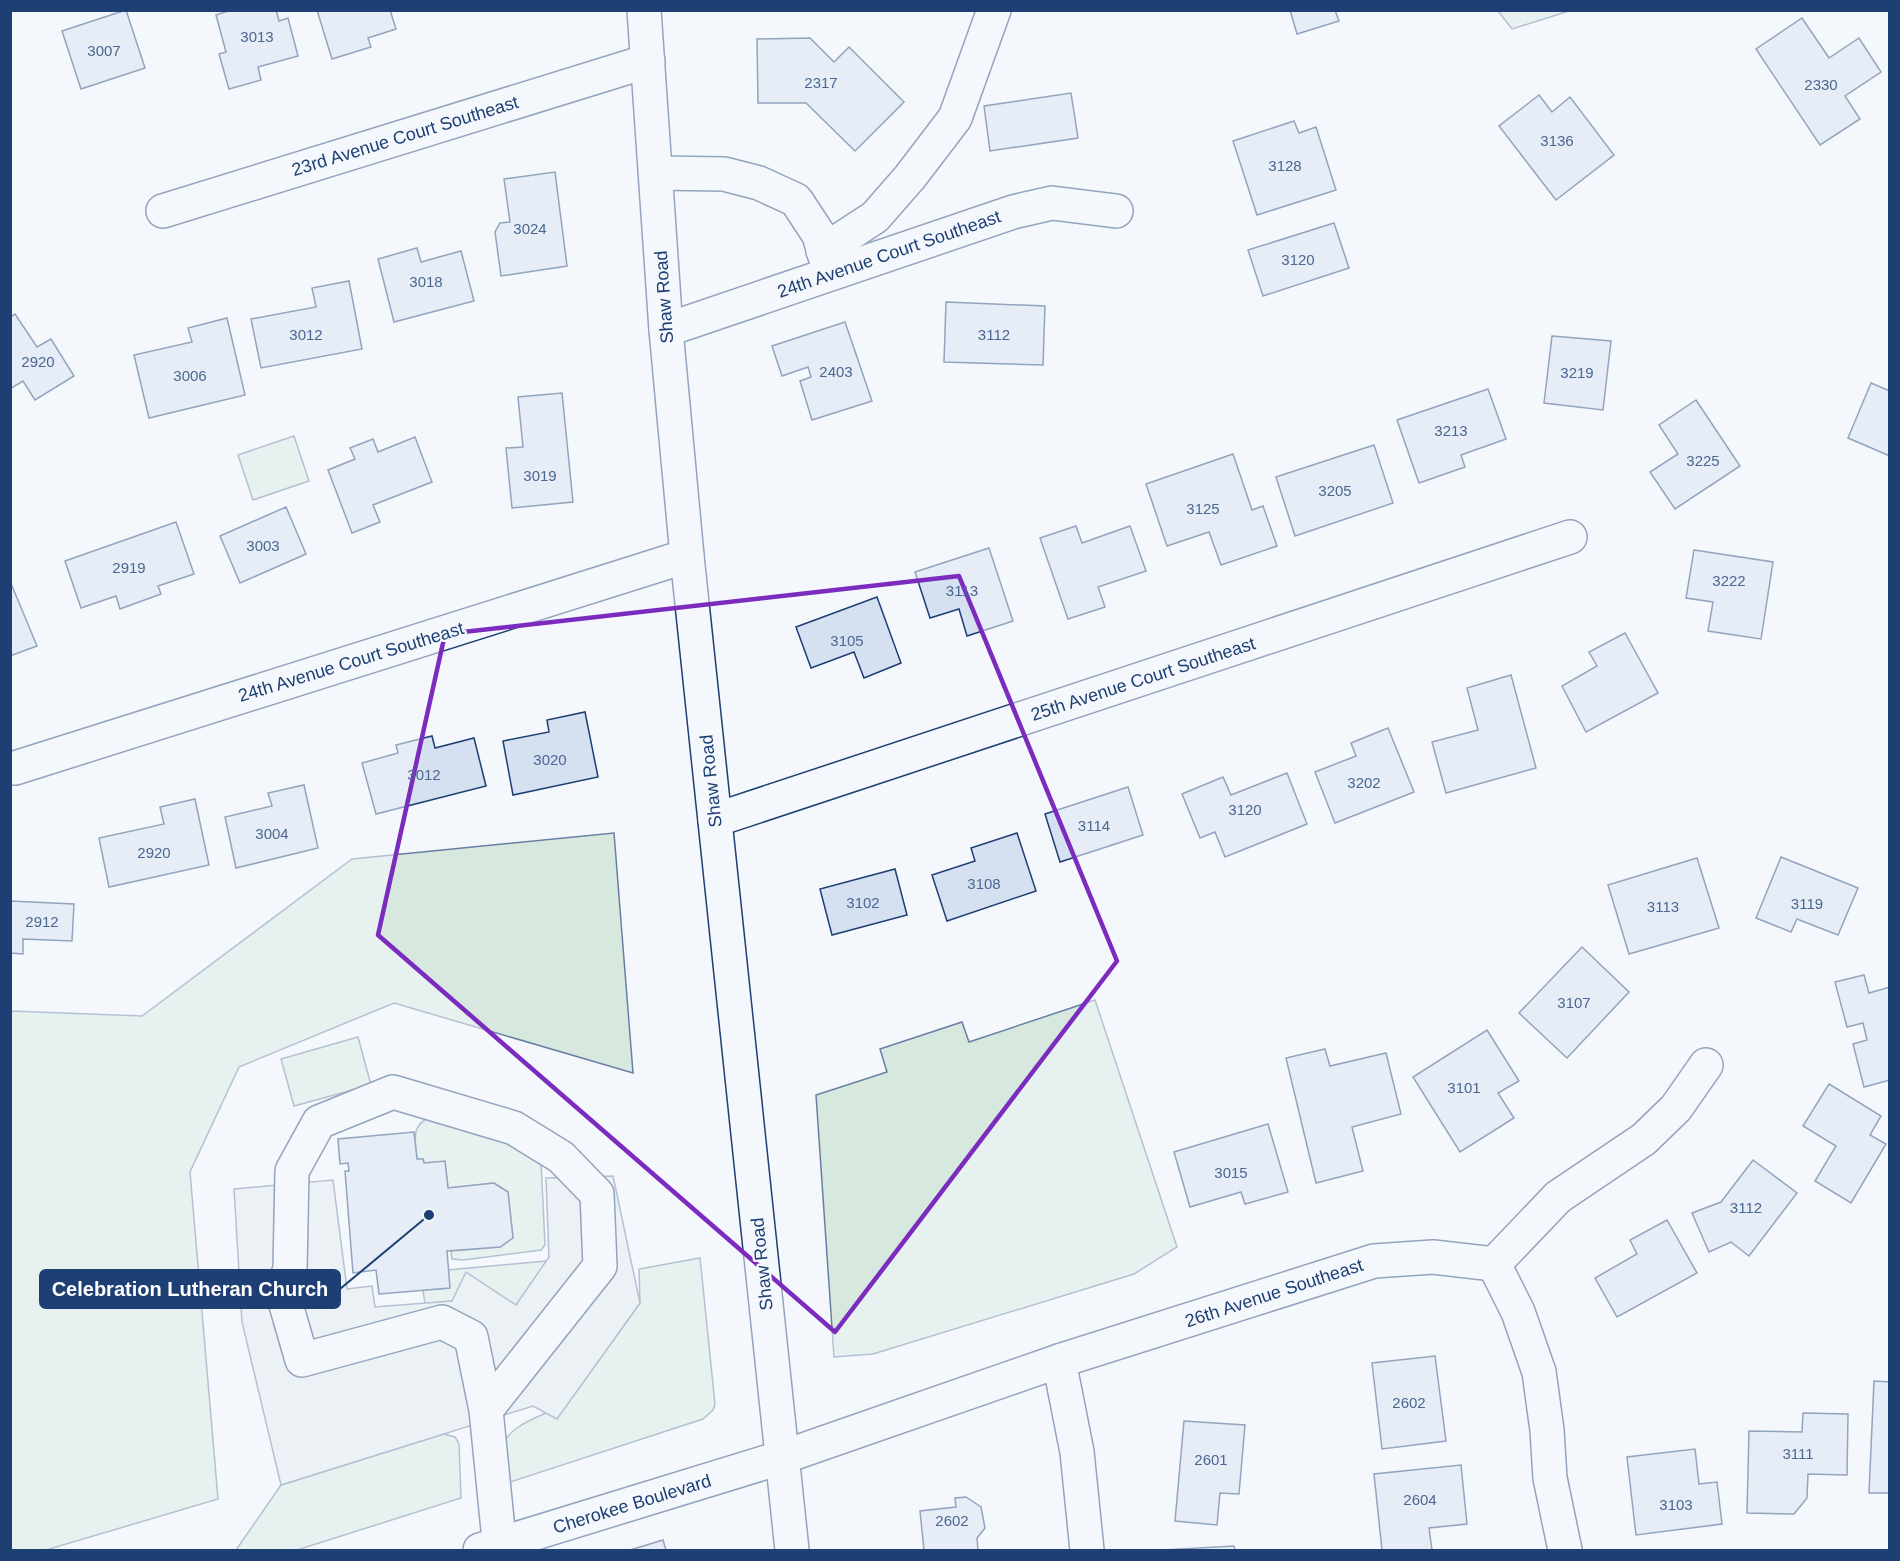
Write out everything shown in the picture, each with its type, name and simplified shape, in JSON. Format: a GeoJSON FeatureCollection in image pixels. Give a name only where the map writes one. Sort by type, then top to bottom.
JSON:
{"type":"FeatureCollection","features":[{"type":"Feature","properties":{"kind":"street","name":"Shaw Road"},"geometry":{"type":"LineString","coordinates":[[644,10],[666,330],[687,556],[792,1551]]}},
{"type":"Feature","properties":{"kind":"street"},"geometry":{"type":"LineString","coordinates":[[656,173],[724,174],[759,183],[796,200],[819,235],[827,262],[875,218],[955,118],[994,10]]}},
{"type":"Feature","properties":{"kind":"street","name":"23rd Avenue Court Southeast"},"geometry":{"type":"LineString","coordinates":[[163,211],[648,61]]}},
{"type":"Feature","properties":{"kind":"street","name":"24th Avenue Court Southeast"},"geometry":{"type":"LineString","coordinates":[[666,330],[827,262],[1013,212],[1052,202],[1116,210]]}},
{"type":"Feature","properties":{"kind":"street","name":"25th Avenue Court Southeast"},"geometry":{"type":"LineString","coordinates":[[715,820],[1570,537]]}},
{"type":"Feature","properties":{"kind":"street","name":"24th Avenue Court Southeast"},"geometry":{"type":"LineString","coordinates":[[15,768],[687,556]]}},
{"type":"Feature","properties":{"kind":"street"},"geometry":{"type":"LineString","coordinates":[[1565,1551],[1550,1479],[1547,1430],[1539,1372],[1518,1312],[1494,1264],[1558,1197],[1644,1139],[1676,1108],[1706,1065]]}},
{"type":"Feature","properties":{"kind":"street"},"geometry":{"type":"LineString","coordinates":[[486,1410],[600,1266],[597,1194],[561,1156],[514,1128],[393,1092],[319,1122],[292,1171],[290,1269],[282,1290],[302,1360],[442,1322],[471,1337],[486,1410],[493,1549]]}},
{"type":"Feature","properties":{"kind":"street","name":"26th Avenue Southeast"},"geometry":{"type":"LineString","coordinates":[[783,1458],[1059,1361],[1374,1261],[1433,1257],[1494,1264]]}},
{"type":"Feature","properties":{"kind":"street"},"geometry":{"type":"LineString","coordinates":[[1059,1361],[1077,1452],[1087,1551]]}},
{"type":"Feature","properties":{"kind":"street","name":"Cherokee Boulevard"},"geometry":{"type":"LineString","coordinates":[[493,1549],[783,1458]]}},
{"type":"Feature","properties":{"kind":"highlighted area"},"geometry":{"type":"Polygon","coordinates":[[[959,576],[1117,961],[835,1332],[378,935],[445,634],[959,576]]]}},
{"type":"Feature","properties":{"kind":"shaded area"},"geometry":{"type":"Polygon","coordinates":[[[1498,11],[1569,11],[1512,29],[1498,11]]]}},
{"type":"Feature","properties":{"kind":"shaded area"},"geometry":{"type":"Polygon","coordinates":[[[294,436],[309,481],[253,500],[238,455],[294,436]]]}},
{"type":"Feature","properties":{"kind":"shaded area"},"geometry":{"type":"Polygon","coordinates":[[[614,833],[633,1073],[394,1003],[239,1067],[190,1172],[218,1499],[46,1550],[11,1550],[11,1011],[142,1016],[352,859],[614,833]]]}},
{"type":"Feature","properties":{"kind":"shaded area"},"geometry":{"type":"Polygon","coordinates":[[[1095,1000],[1177,1247],[1134,1274],[873,1354],[834,1357],[816,1095],[887,1072],[880,1049],[962,1022],[969,1042],[1095,1000]]]}},
{"type":"Feature","properties":{"kind":"shaded area"},"geometry":{"type":"Polygon","coordinates":[[[358,1037],[371,1085],[294,1106],[281,1059],[358,1037]]]}},
{"type":"Feature","properties":{"kind":"shaded area"},"geometry":{"type":"Polygon","coordinates":[[[433,1114],[514,1139],[541,1162],[545,1245],[541,1250],[463,1260],[452,1259],[451,1251],[500,1247],[513,1238],[508,1192],[494,1183],[448,1188],[445,1162],[424,1163],[423,1159],[417,1159],[415,1144],[417,1128],[433,1114]]]}},
{"type":"Feature","properties":{"kind":"shaded area"},"geometry":{"type":"Polygon","coordinates":[[[613,1176],[640,1303],[557,1419],[533,1406],[281,1485],[242,1322],[234,1189],[333,1180],[347,1289],[372,1286],[375,1307],[452,1301],[466,1272],[516,1305],[549,1257],[546,1178],[613,1176]]]}},
{"type":"Feature","properties":{"kind":"shaded area"},"geometry":{"type":"Polygon","coordinates":[[[700,1258],[715,1404],[713,1410],[703,1419],[504,1484],[500,1456],[505,1440],[516,1428],[546,1413],[557,1418],[640,1303],[639,1269],[700,1258]]]}},
{"type":"Feature","properties":{"kind":"shaded area"},"geometry":{"type":"Polygon","coordinates":[[[547,1261],[499,1330],[453,1301],[425,1304],[423,1290],[449,1288],[448,1270],[547,1261]]]}},
{"type":"Feature","properties":{"kind":"shaded area"},"geometry":{"type":"Polygon","coordinates":[[[444,1434],[455,1437],[459,1444],[461,1498],[297,1550],[236,1550],[281,1485],[444,1434]]]}},
{"type":"Feature","properties":{"kind":"building"},"geometry":{"type":"Polygon","coordinates":[[[126,10],[145,68],[81,89],[62,31],[126,10]]]}},
{"type":"Feature","properties":{"kind":"building"},"geometry":{"type":"Polygon","coordinates":[[[231,10],[276,10],[279,21],[288,18],[298,56],[258,67],[261,80],[229,89],[219,54],[226,52],[216,15],[231,10]]]}},
{"type":"Feature","properties":{"kind":"building"},"geometry":{"type":"Polygon","coordinates":[[[317,10],[390,10],[396,29],[368,38],[371,47],[332,59],[317,10]]]}},
{"type":"Feature","properties":{"kind":"building"},"geometry":{"type":"Polygon","coordinates":[[[1290,10],[1335,10],[1339,21],[1297,34],[1290,10]]]}},
{"type":"Feature","properties":{"kind":"building"},"geometry":{"type":"Polygon","coordinates":[[[1802,18],[1829,58],[1859,38],[1881,72],[1845,96],[1860,119],[1820,145],[1756,49],[1802,18]]]}},
{"type":"Feature","properties":{"kind":"building"},"geometry":{"type":"Polygon","coordinates":[[[810,38],[834,62],[849,47],[904,102],[855,151],[806,103],[758,103],[757,39],[810,38]]]}},
{"type":"Feature","properties":{"kind":"building"},"geometry":{"type":"Polygon","coordinates":[[[1071,93],[1078,138],[990,151],[984,106],[1071,93]]]}},
{"type":"Feature","properties":{"kind":"building"},"geometry":{"type":"Polygon","coordinates":[[[1539,95],[1552,112],[1570,97],[1614,155],[1556,200],[1499,126],[1539,95]]]}},
{"type":"Feature","properties":{"kind":"building"},"geometry":{"type":"Polygon","coordinates":[[[1294,121],[1299,133],[1316,127],[1336,190],[1257,215],[1233,141],[1294,121]]]}},
{"type":"Feature","properties":{"kind":"building"},"geometry":{"type":"Polygon","coordinates":[[[555,172],[567,266],[501,276],[495,232],[500,223],[510,222],[504,179],[555,172]]]}},
{"type":"Feature","properties":{"kind":"building"},"geometry":{"type":"Polygon","coordinates":[[[1334,223],[1349,268],[1263,296],[1248,250],[1334,223]]]}},
{"type":"Feature","properties":{"kind":"building"},"geometry":{"type":"Polygon","coordinates":[[[417,248],[421,262],[461,251],[474,301],[394,322],[378,259],[417,248]]]}},
{"type":"Feature","properties":{"kind":"building"},"geometry":{"type":"Polygon","coordinates":[[[349,281],[362,349],[261,368],[251,319],[316,307],[312,288],[349,281]]]}},
{"type":"Feature","properties":{"kind":"building"},"geometry":{"type":"Polygon","coordinates":[[[946,302],[1045,306],[1043,365],[944,362],[946,302]]]}},
{"type":"Feature","properties":{"kind":"building"},"geometry":{"type":"Polygon","coordinates":[[[15,314],[37,347],[51,339],[74,376],[35,400],[23,381],[10,389],[10,317],[15,314]]]}},
{"type":"Feature","properties":{"kind":"building"},"geometry":{"type":"Polygon","coordinates":[[[227,318],[245,395],[149,418],[134,355],[192,342],[188,328],[227,318]]]}},
{"type":"Feature","properties":{"kind":"building"},"geometry":{"type":"Polygon","coordinates":[[[845,322],[872,401],[812,420],[800,381],[811,377],[808,367],[782,376],[772,346],[845,322]]]}},
{"type":"Feature","properties":{"kind":"building"},"geometry":{"type":"Polygon","coordinates":[[[1552,336],[1611,341],[1603,410],[1544,403],[1552,336]]]}},
{"type":"Feature","properties":{"kind":"building"},"geometry":{"type":"Polygon","coordinates":[[[1871,383],[1890,391],[1890,456],[1848,438],[1871,383]]]}},
{"type":"Feature","properties":{"kind":"building"},"geometry":{"type":"Polygon","coordinates":[[[1488,389],[1506,439],[1461,455],[1465,467],[1419,483],[1397,420],[1488,389]]]}},
{"type":"Feature","properties":{"kind":"building"},"geometry":{"type":"Polygon","coordinates":[[[562,393],[573,502],[512,508],[506,448],[523,447],[518,397],[562,393]]]}},
{"type":"Feature","properties":{"kind":"building"},"geometry":{"type":"Polygon","coordinates":[[[1696,400],[1740,466],[1675,509],[1650,472],[1678,454],[1659,425],[1696,400]]]}},
{"type":"Feature","properties":{"kind":"building"},"geometry":{"type":"Polygon","coordinates":[[[415,437],[432,482],[373,505],[380,522],[352,533],[328,470],[355,459],[350,448],[373,439],[378,452],[415,437]]]}},
{"type":"Feature","properties":{"kind":"building"},"geometry":{"type":"Polygon","coordinates":[[[1374,445],[1393,503],[1295,536],[1276,477],[1374,445]]]}},
{"type":"Feature","properties":{"kind":"building"},"geometry":{"type":"Polygon","coordinates":[[[1233,454],[1252,510],[1263,506],[1277,546],[1221,565],[1209,532],[1167,546],[1146,484],[1233,454]]]}},
{"type":"Feature","properties":{"kind":"building"},"geometry":{"type":"Polygon","coordinates":[[[286,507],[306,554],[240,583],[220,536],[286,507]]]}},
{"type":"Feature","properties":{"kind":"building"},"geometry":{"type":"Polygon","coordinates":[[[176,522],[194,574],[158,586],[161,594],[120,609],[116,596],[81,608],[65,561],[176,522]]]}},
{"type":"Feature","properties":{"kind":"building"},"geometry":{"type":"Polygon","coordinates":[[[1076,526],[1082,543],[1130,526],[1146,571],[1098,587],[1105,607],[1068,619],[1040,538],[1076,526]]]}},
{"type":"Feature","properties":{"kind":"building"},"geometry":{"type":"Polygon","coordinates":[[[989,548],[1013,621],[967,636],[959,609],[930,618],[915,572],[989,548]]]}},
{"type":"Feature","properties":{"kind":"building"},"geometry":{"type":"Polygon","coordinates":[[[1694,550],[1773,562],[1761,639],[1708,631],[1713,602],[1686,598],[1694,550]]]}},
{"type":"Feature","properties":{"kind":"building"},"geometry":{"type":"Polygon","coordinates":[[[10,581],[37,646],[10,656],[10,581]]]}},
{"type":"Feature","properties":{"kind":"building"},"geometry":{"type":"Polygon","coordinates":[[[877,597],[901,663],[864,678],[854,652],[811,668],[796,627],[877,597]]]}},
{"type":"Feature","properties":{"kind":"building"},"geometry":{"type":"Polygon","coordinates":[[[1625,633],[1658,693],[1586,732],[1562,686],[1597,666],[1589,652],[1625,633]]]}},
{"type":"Feature","properties":{"kind":"building"},"geometry":{"type":"Polygon","coordinates":[[[1511,675],[1536,768],[1446,793],[1432,742],[1478,730],[1467,688],[1511,675]]]}},
{"type":"Feature","properties":{"kind":"building"},"geometry":{"type":"Polygon","coordinates":[[[585,712],[598,777],[513,795],[503,741],[549,732],[547,720],[585,712]]]}},
{"type":"Feature","properties":{"kind":"building"},"geometry":{"type":"Polygon","coordinates":[[[1388,728],[1414,792],[1335,823],[1315,772],[1356,756],[1351,743],[1388,728]]]}},
{"type":"Feature","properties":{"kind":"building"},"geometry":{"type":"Polygon","coordinates":[[[432,736],[435,748],[474,738],[486,786],[376,814],[362,763],[398,753],[396,745],[432,736]]]}},
{"type":"Feature","properties":{"kind":"building"},"geometry":{"type":"Polygon","coordinates":[[[1287,773],[1307,824],[1225,857],[1215,832],[1200,838],[1182,794],[1223,777],[1231,795],[1287,773]]]}},
{"type":"Feature","properties":{"kind":"building"},"geometry":{"type":"Polygon","coordinates":[[[304,785],[318,848],[236,868],[225,817],[272,806],[268,793],[304,785]]]}},
{"type":"Feature","properties":{"kind":"building"},"geometry":{"type":"Polygon","coordinates":[[[1128,787],[1143,835],[1060,862],[1045,814],[1128,787]]]}},
{"type":"Feature","properties":{"kind":"building"},"geometry":{"type":"Polygon","coordinates":[[[195,799],[209,865],[109,887],[99,838],[164,824],[160,807],[195,799]]]}},
{"type":"Feature","properties":{"kind":"building"},"geometry":{"type":"Polygon","coordinates":[[[1017,833],[1036,891],[947,921],[932,875],[975,861],[971,848],[1017,833]]]}},
{"type":"Feature","properties":{"kind":"building"},"geometry":{"type":"Polygon","coordinates":[[[1781,857],[1858,888],[1838,935],[1797,919],[1791,932],[1756,918],[1781,857]]]}},
{"type":"Feature","properties":{"kind":"building"},"geometry":{"type":"Polygon","coordinates":[[[1697,858],[1719,928],[1629,954],[1608,885],[1697,858]]]}},
{"type":"Feature","properties":{"kind":"building"},"geometry":{"type":"Polygon","coordinates":[[[895,869],[907,915],[832,935],[820,889],[895,869]]]}},
{"type":"Feature","properties":{"kind":"building"},"geometry":{"type":"Polygon","coordinates":[[[10,901],[74,904],[72,941],[23,939],[23,954],[10,953],[10,901]]]}},
{"type":"Feature","properties":{"kind":"building"},"geometry":{"type":"Polygon","coordinates":[[[1582,947],[1629,992],[1567,1058],[1519,1013],[1582,947]]]}},
{"type":"Feature","properties":{"kind":"building"},"geometry":{"type":"Polygon","coordinates":[[[1864,975],[1869,993],[1890,987],[1890,1080],[1864,1087],[1853,1044],[1867,1040],[1863,1023],[1847,1027],[1835,982],[1864,975]]]}},
{"type":"Feature","properties":{"kind":"building"},"geometry":{"type":"Polygon","coordinates":[[[1487,1030],[1519,1081],[1498,1093],[1514,1118],[1460,1152],[1413,1077],[1487,1030]]]}},
{"type":"Feature","properties":{"kind":"building"},"geometry":{"type":"Polygon","coordinates":[[[1325,1049],[1330,1066],[1386,1053],[1401,1114],[1352,1127],[1363,1171],[1316,1183],[1286,1058],[1325,1049]]]}},
{"type":"Feature","properties":{"kind":"building"},"geometry":{"type":"Polygon","coordinates":[[[1829,1084],[1881,1116],[1870,1135],[1886,1144],[1851,1203],[1815,1181],[1836,1146],[1803,1126],[1829,1084]]]}},
{"type":"Feature","properties":{"kind":"building"},"geometry":{"type":"Polygon","coordinates":[[[1268,1124],[1288,1192],[1245,1204],[1241,1192],[1190,1207],[1174,1152],[1268,1124]]]}},
{"type":"Feature","properties":{"kind":"building"},"geometry":{"type":"Polygon","coordinates":[[[414,1132],[417,1159],[423,1159],[424,1163],[445,1161],[448,1188],[494,1183],[508,1192],[513,1238],[500,1247],[447,1251],[450,1288],[379,1294],[376,1270],[353,1273],[345,1171],[349,1171],[348,1163],[340,1164],[338,1139],[414,1132]]]}},
{"type":"Feature","properties":{"kind":"building"},"geometry":{"type":"Polygon","coordinates":[[[1753,1160],[1797,1193],[1749,1256],[1731,1242],[1709,1252],[1692,1213],[1721,1202],[1753,1160]]]}},
{"type":"Feature","properties":{"kind":"building"},"geometry":{"type":"Polygon","coordinates":[[[1667,1220],[1697,1273],[1617,1317],[1595,1278],[1637,1254],[1630,1240],[1667,1220]]]}},
{"type":"Feature","properties":{"kind":"building"},"geometry":{"type":"Polygon","coordinates":[[[1435,1356],[1446,1441],[1382,1449],[1372,1363],[1435,1356]]]}},
{"type":"Feature","properties":{"kind":"building"},"geometry":{"type":"Polygon","coordinates":[[[1874,1381],[1890,1382],[1890,1493],[1869,1493],[1874,1381]]]}},
{"type":"Feature","properties":{"kind":"building"},"geometry":{"type":"Polygon","coordinates":[[[1803,1413],[1848,1414],[1847,1475],[1808,1474],[1807,1498],[1794,1514],[1747,1513],[1749,1431],[1802,1432],[1803,1413]]]}},
{"type":"Feature","properties":{"kind":"building"},"geometry":{"type":"Polygon","coordinates":[[[1184,1421],[1245,1425],[1239,1494],[1220,1493],[1217,1525],[1175,1521],[1184,1421]]]}},
{"type":"Feature","properties":{"kind":"building"},"geometry":{"type":"Polygon","coordinates":[[[1695,1449],[1699,1484],[1717,1482],[1722,1524],[1636,1535],[1627,1457],[1695,1449]]]}},
{"type":"Feature","properties":{"kind":"building"},"geometry":{"type":"Polygon","coordinates":[[[1461,1465],[1467,1524],[1429,1528],[1432,1550],[1382,1550],[1374,1474],[1461,1465]]]}},
{"type":"Feature","properties":{"kind":"building"},"geometry":{"type":"Polygon","coordinates":[[[966,1497],[981,1507],[985,1528],[977,1538],[978,1550],[924,1550],[920,1511],[956,1507],[955,1498],[966,1497]]]}},
{"type":"Feature","properties":{"kind":"building"},"geometry":{"type":"Polygon","coordinates":[[[663,1540],[666,1550],[630,1550],[663,1540]]]}},
{"type":"Feature","properties":{"kind":"building"},"geometry":{"type":"Polygon","coordinates":[[[1234,1546],[1235,1550],[1163,1550],[1234,1546]]]}},
{"type":"Feature","properties":{"kind":"place","name":"Celebration Lutheran Church"},"geometry":{"type":"Point","coordinates":[429,1215]}}]}
